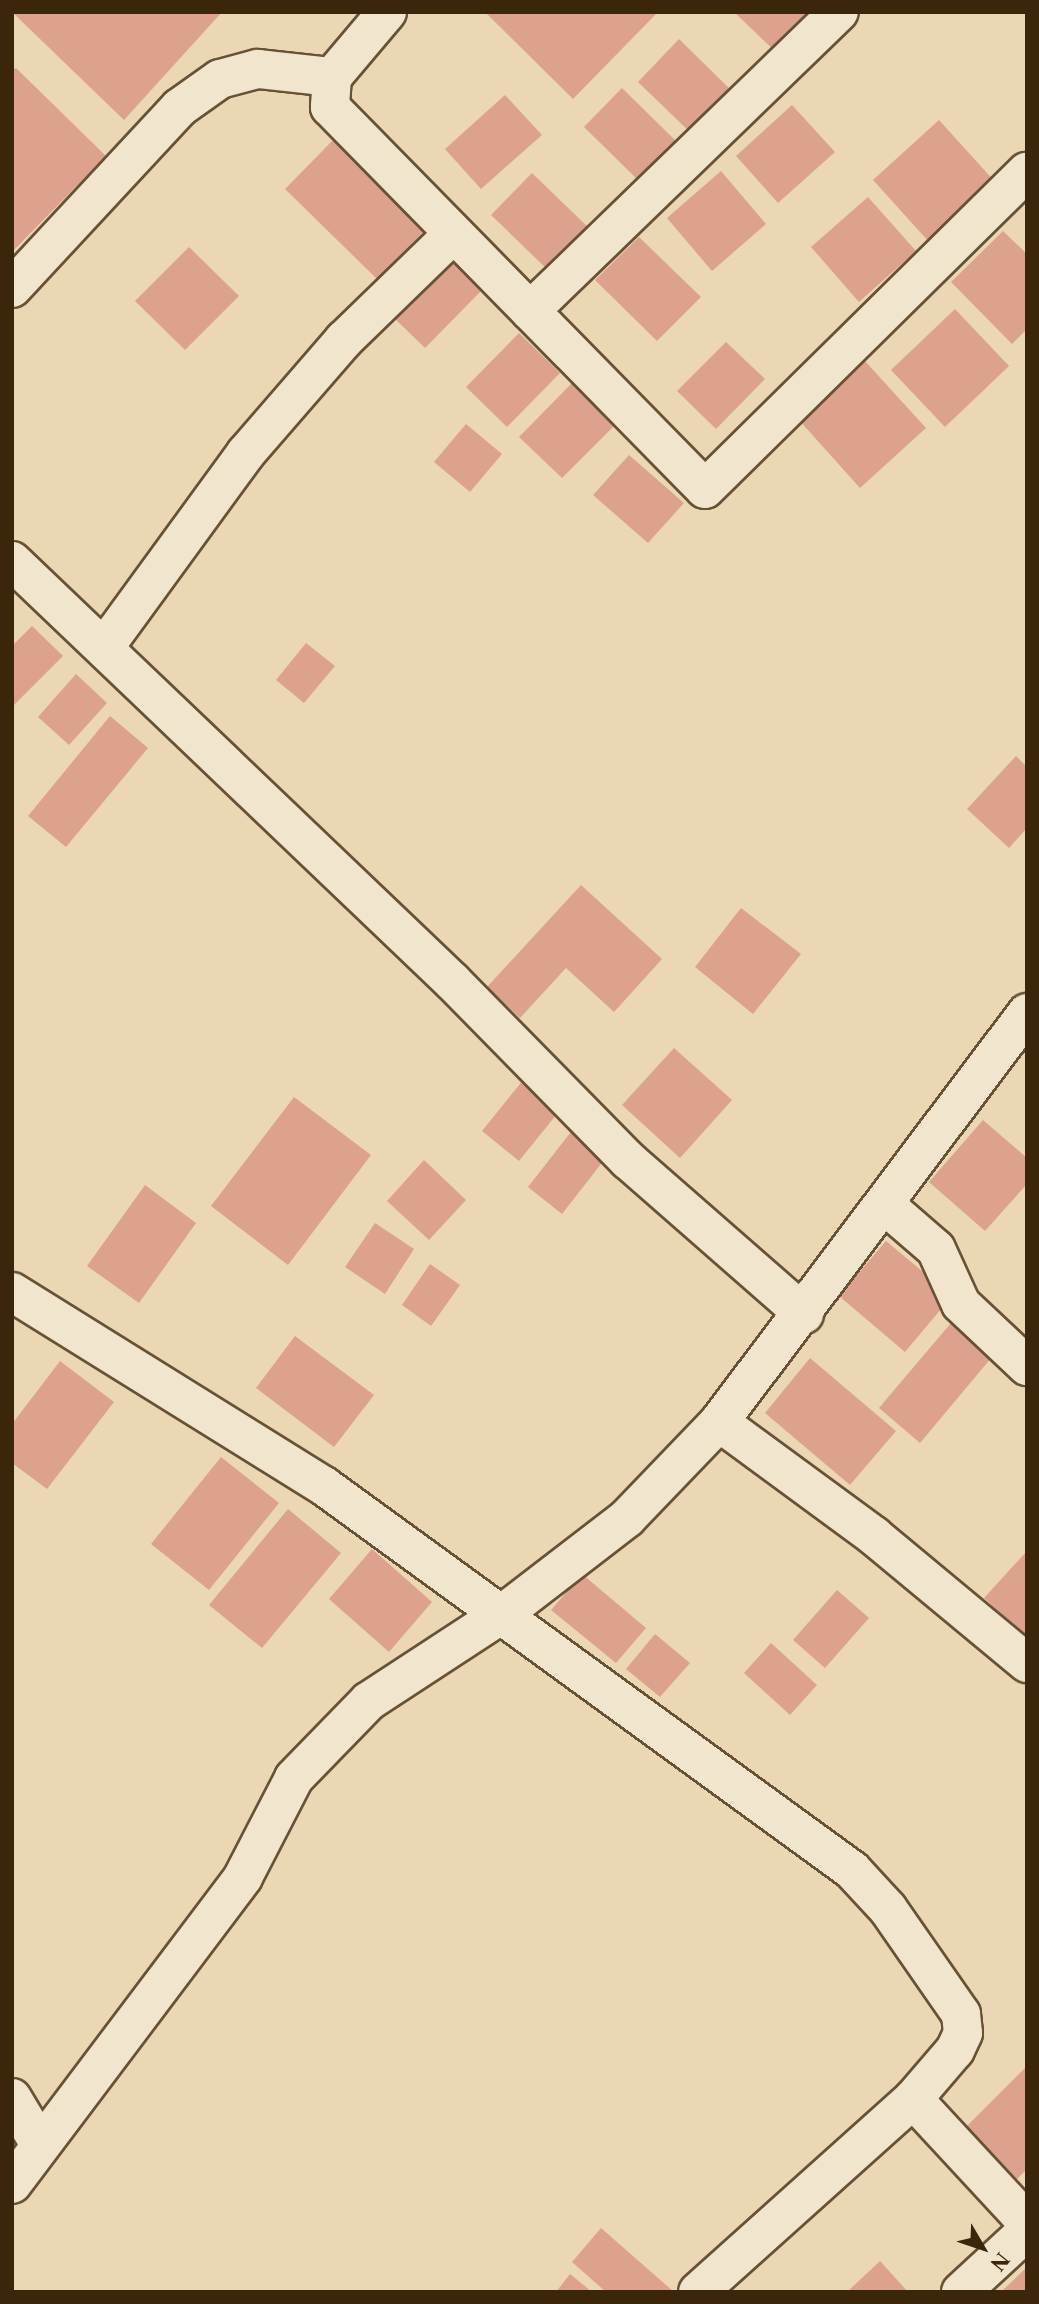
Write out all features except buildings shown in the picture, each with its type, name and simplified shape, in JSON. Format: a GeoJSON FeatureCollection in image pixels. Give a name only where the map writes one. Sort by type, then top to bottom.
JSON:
{"type":"FeatureCollection","features":[{"type":"Feature","properties":{"kind":"street"},"geometry":{"type":"LineString","coordinates":[[387,12],[332,78],[330,107],[341,122],[705,489],[1027,172]]}},
{"type":"Feature","properties":{"kind":"street"},"geometry":{"type":"LineString","coordinates":[[530,311],[839,12]]}},
{"type":"Feature","properties":{"kind":"street"},"geometry":{"type":"LineString","coordinates":[[12,288],[179,108],[220,79],[258,69],[332,78]]}},
{"type":"Feature","properties":{"kind":"street"},"geometry":{"type":"LineString","coordinates":[[106,645],[246,453],[344,340],[453,234]]}},
{"type":"Feature","properties":{"kind":"street"},"geometry":{"type":"LineString","coordinates":[[12,561],[106,645],[628,1160],[804,1314]]}},
{"type":"Feature","properties":{"kind":"street"},"geometry":{"type":"LineString","coordinates":[[12,2184],[38,2143],[243,1877],[294,1778],[369,1701],[505,1612],[627,1518],[719,1422],[804,1314],[1027,1013]]}},
{"type":"Feature","properties":{"kind":"street"},"geometry":{"type":"LineString","coordinates":[[885,1205],[936,1249],[961,1304],[1027,1366]]}},
{"type":"Feature","properties":{"kind":"street"},"geometry":{"type":"LineString","coordinates":[[12,1292],[324,1486],[505,1612],[811,1835],[888,1909],[961,2014],[963,2033],[955,2050],[913,2099],[698,2292]]}},
{"type":"Feature","properties":{"kind":"street"},"geometry":{"type":"LineString","coordinates":[[719,1422],[874,1536],[1027,1663]]}},
{"type":"Feature","properties":{"kind":"street"},"geometry":{"type":"LineString","coordinates":[[12,2098],[38,2143]]}},
{"type":"Feature","properties":{"kind":"street"},"geometry":{"type":"LineString","coordinates":[[913,2099],[1027,2222]]}},
{"type":"Feature","properties":{"kind":"street"},"geometry":{"type":"LineString","coordinates":[[961,2292],[1027,2231]]}}]}
